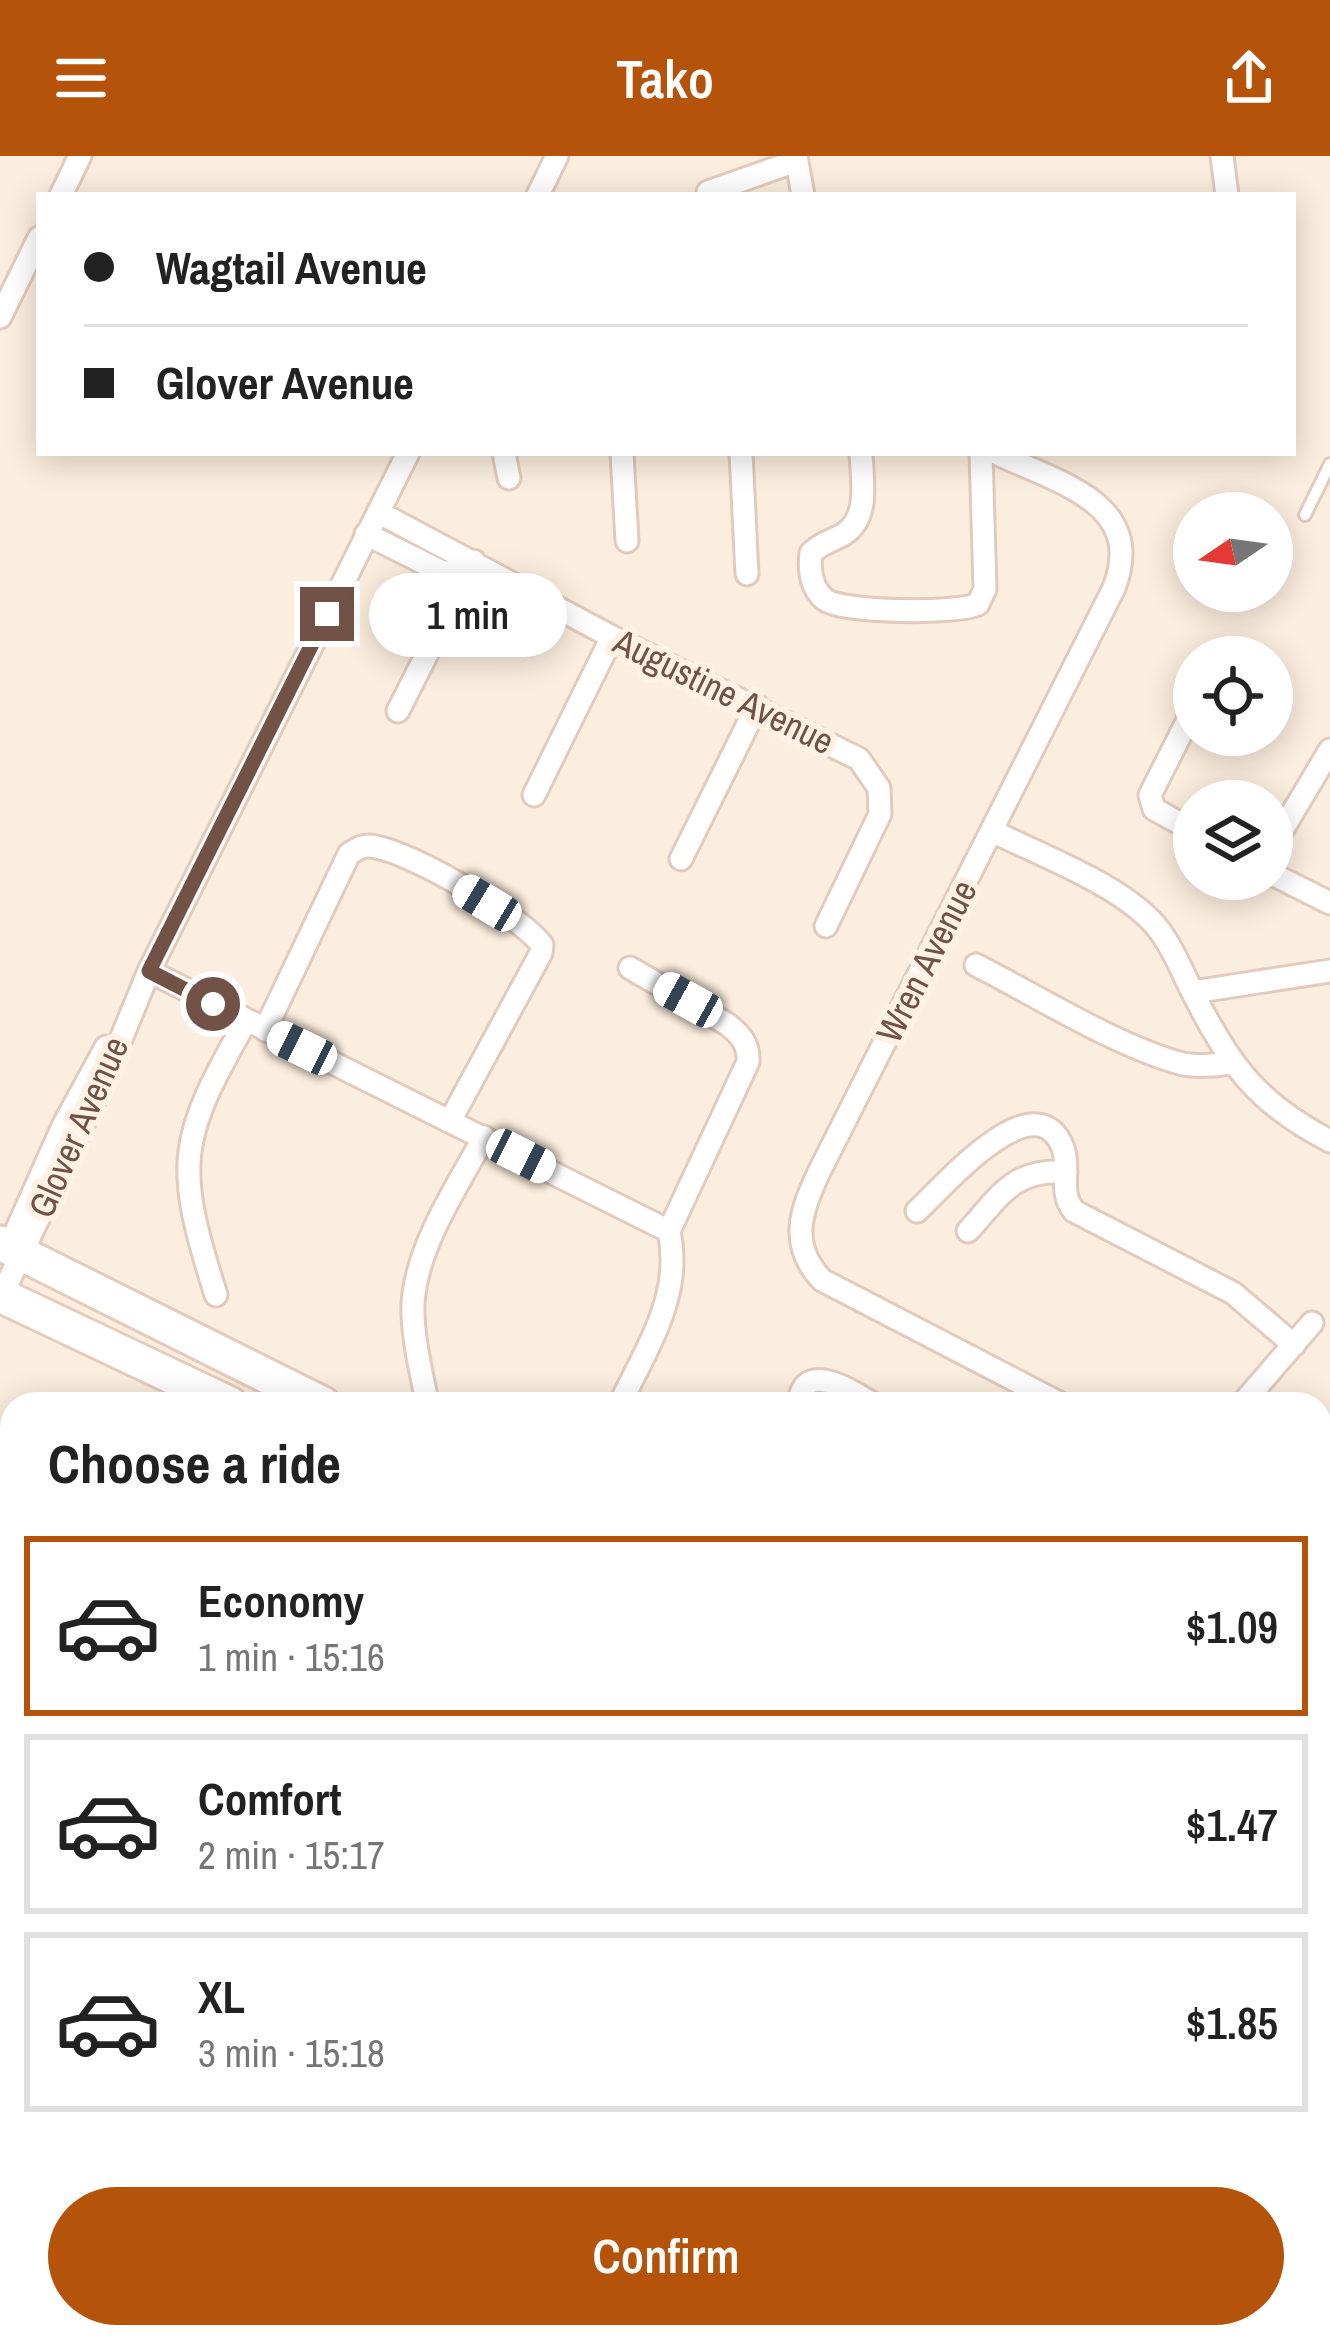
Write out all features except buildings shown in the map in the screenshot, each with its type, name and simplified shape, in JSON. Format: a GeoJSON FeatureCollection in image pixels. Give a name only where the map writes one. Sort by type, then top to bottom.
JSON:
{"type":"FeatureCollection","features":[{"type":"Feature","properties":{"kind":"main road"},"geometry":{"type":"LineString","coordinates":[[5,1272],[210,1392]]}},
{"type":"Feature","properties":{"kind":"main road"},"geometry":{"type":"LineString","coordinates":[[5,1272],[294,1392]]}},
{"type":"Feature","properties":{"kind":"street"},"geometry":{"type":"LineString","coordinates":[[62,192],[80,156]]}},
{"type":"Feature","properties":{"kind":"street"},"geometry":{"type":"LineString","coordinates":[[539,192],[557,156]]}},
{"type":"Feature","properties":{"kind":"street"},"geometry":{"type":"LineString","coordinates":[[1222,156],[1227,192]]}},
{"type":"Feature","properties":{"kind":"street"},"geometry":{"type":"LineString","coordinates":[[708,192],[796,158],[802,192]]}},
{"type":"Feature","properties":{"kind":"street"},"geometry":{"type":"LineString","coordinates":[[0,316],[36,244]]}},
{"type":"Feature","properties":{"kind":"street","name":"Glover Avenue"},"geometry":{"type":"LineString","coordinates":[[5,1272],[63,1126],[125,1020],[406,456]]}},
{"type":"Feature","properties":{"kind":"street"},"geometry":{"type":"LineString","coordinates":[[505,456],[509,478]]}},
{"type":"Feature","properties":{"kind":"street"},"geometry":{"type":"LineString","coordinates":[[622,456],[627,541]]}},
{"type":"Feature","properties":{"kind":"street"},"geometry":{"type":"LineString","coordinates":[[741,456],[747,574]]}},
{"type":"Feature","properties":{"kind":"street"},"geometry":{"type":"LineString","coordinates":[[861,456],[859,518],[811,554],[814,586],[825,599],[843,606],[952,610],[978,604],[985,589],[981,456]]}},
{"type":"Feature","properties":{"kind":"street","name":"Wren Avenue"},"geometry":{"type":"LineString","coordinates":[[1003,456],[1091,500],[1117,526],[1123,551],[1114,588],[820,1170],[799,1222],[800,1241],[812,1270],[836,1288],[1038,1392]]}},
{"type":"Feature","properties":{"kind":"street","name":"Augustine Avenue"},"geometry":{"type":"LineString","coordinates":[[378,512],[476,569],[860,759],[879,788],[880,814],[826,926]]}},
{"type":"Feature","properties":{"kind":"street","name":"Augustine Avenue"},"geometry":{"type":"LineString","coordinates":[[366,535],[442,572],[476,569]]}},
{"type":"Feature","properties":{"kind":"street"},"geometry":{"type":"LineString","coordinates":[[398,711],[476,569]]}},
{"type":"Feature","properties":{"kind":"street"},"geometry":{"type":"LineString","coordinates":[[534,795],[612,637]]}},
{"type":"Feature","properties":{"kind":"street"},"geometry":{"type":"LineString","coordinates":[[681,859],[758,706]]}},
{"type":"Feature","properties":{"kind":"street"},"geometry":{"type":"LineString","coordinates":[[1173,749],[1150,796],[1154,809],[1173,819]]}},
{"type":"Feature","properties":{"kind":"street"},"geometry":{"type":"LineString","coordinates":[[1293,812],[1330,750]]}},
{"type":"Feature","properties":{"kind":"street"},"geometry":{"type":"LineString","coordinates":[[992,831],[1103,888],[1146,916],[1159,930],[1230,1063],[1278,1111],[1330,1141]]}},
{"type":"Feature","properties":{"kind":"street"},"geometry":{"type":"LineString","coordinates":[[216,1295],[191,1207],[187,1160],[200,1104],[255,1025],[349,854],[366,846],[412,860],[516,921],[542,945],[542,953],[450,1120]]}},
{"type":"Feature","properties":{"kind":"street"},"geometry":{"type":"LineString","coordinates":[[1293,885],[1330,904]]}},
{"type":"Feature","properties":{"kind":"street"},"geometry":{"type":"LineString","coordinates":[[976,964],[1176,1062],[1230,1063]]}},
{"type":"Feature","properties":{"kind":"street"},"geometry":{"type":"LineString","coordinates":[[626,1392],[668,1305],[675,1270],[669,1231],[748,1062],[740,1034],[728,1024],[630,968]]}},
{"type":"Feature","properties":{"kind":"street"},"geometry":{"type":"LineString","coordinates":[[149,971],[669,1231]]}},
{"type":"Feature","properties":{"kind":"street"},"geometry":{"type":"LineString","coordinates":[[1192,992],[1330,971]]}},
{"type":"Feature","properties":{"kind":"street"},"geometry":{"type":"LineString","coordinates":[[917,1211],[994,1141],[1034,1123],[1054,1132],[1065,1156],[1066,1198],[1075,1210],[1233,1293],[1294,1345]]}},
{"type":"Feature","properties":{"kind":"street"},"geometry":{"type":"LineString","coordinates":[[425,1392],[413,1329],[416,1280],[484,1137]]}},
{"type":"Feature","properties":{"kind":"street"},"geometry":{"type":"LineString","coordinates":[[968,1231],[1014,1180],[1031,1173],[1066,1172]]}},
{"type":"Feature","properties":{"kind":"street"},"geometry":{"type":"LineString","coordinates":[[1253,1392],[1312,1323]]}},
{"type":"Feature","properties":{"kind":"street"},"geometry":{"type":"LineString","coordinates":[[803,1392],[815,1381],[850,1392]]}},
{"type":"Feature","properties":{"kind":"lane"},"geometry":{"type":"LineString","coordinates":[[1305,515],[1330,464]]}},
{"type":"Feature","properties":{"kind":"route"},"geometry":{"type":"LineString","coordinates":[[213,1004],[149,971],[327,614]]}}]}
